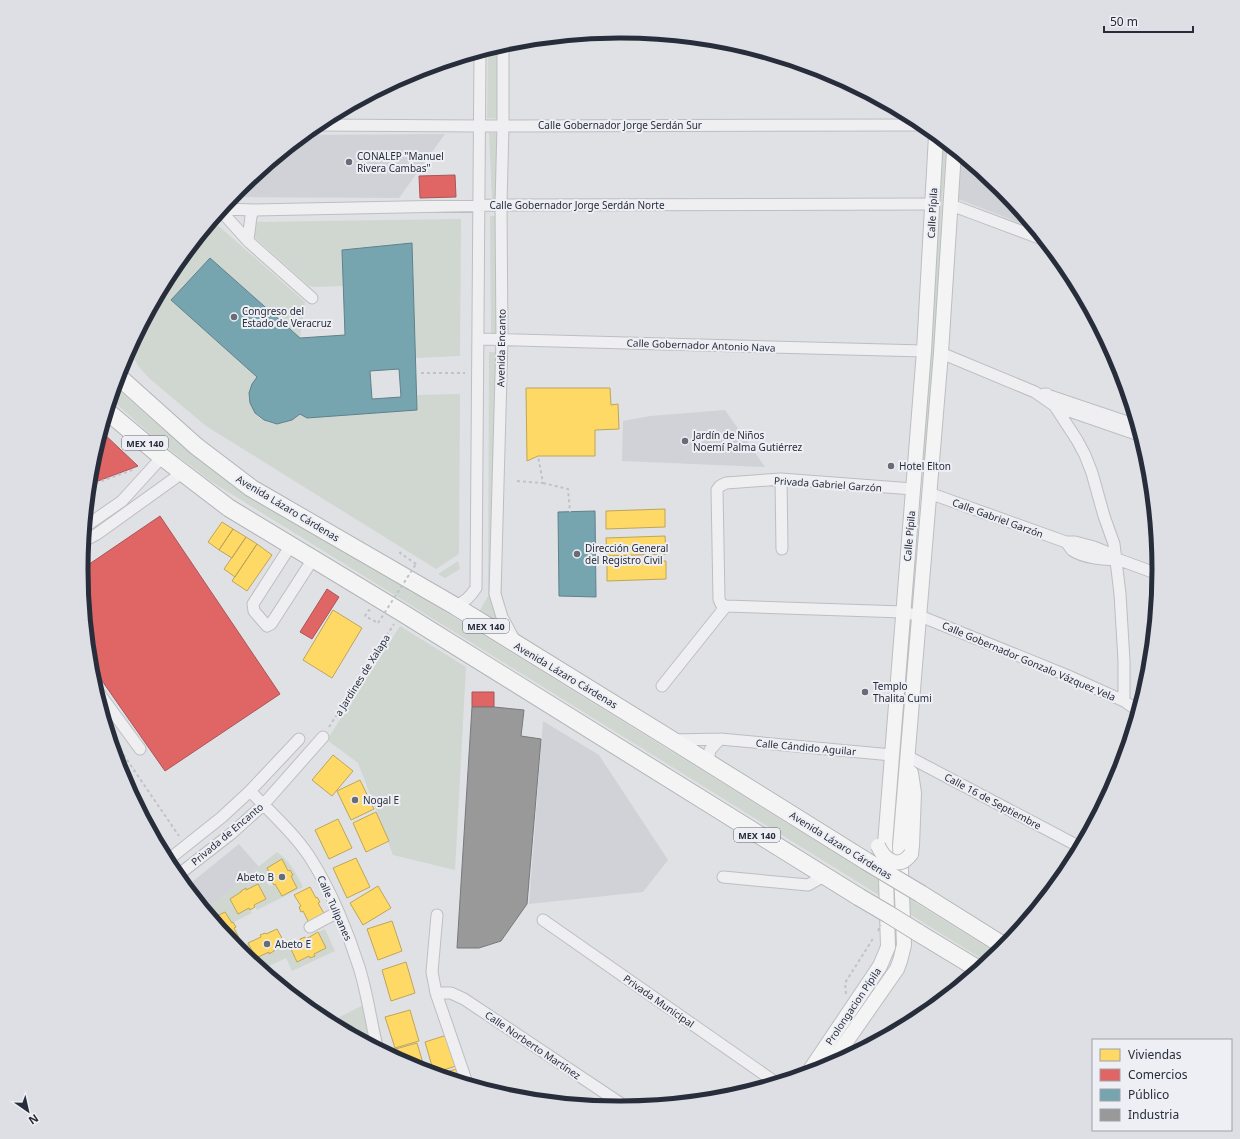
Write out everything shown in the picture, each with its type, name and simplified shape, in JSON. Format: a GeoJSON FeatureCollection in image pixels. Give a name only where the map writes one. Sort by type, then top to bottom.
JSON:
{"type":"FeatureCollection","features":[{"type":"Feature","properties":{"kind":"highway","name":"Avenida Lázaro Cárdenas"},"geometry":{"type":"LineString","coordinates":[[124,381],[196,446],[251,488],[455,606],[998,942]]}},
{"type":"Feature","properties":{"kind":"highway","name":"MEX 140"},"geometry":{"type":"LineString","coordinates":[[112,415],[182,473],[229,508],[291,545],[398,618],[973,966]]}},
{"type":"Feature","properties":{"kind":"main road","name":"Calle Pípila"},"geometry":{"type":"LineString","coordinates":[[883,934],[885,844],[924,351],[936,142]]}},
{"type":"Feature","properties":{"kind":"main road","name":"Calle Pípila"},"geometry":{"type":"LineString","coordinates":[[904,945],[900,846],[941,353],[952,205],[954,156]]}},
{"type":"Feature","properties":{"kind":"main road"},"geometry":{"type":"LineString","coordinates":[[892,755],[884,773],[877,836],[878,846],[882,854],[888,860],[898,863],[903,862],[911,854],[912,846],[914,792],[907,756]]}},
{"type":"Feature","properties":{"kind":"main road","name":"Prolongacion Pípila"},"geometry":{"type":"LineString","coordinates":[[813,1065],[886,956],[888,947],[883,934]]}},
{"type":"Feature","properties":{"kind":"main road","name":"Prolongacion Pípila"},"geometry":{"type":"LineString","coordinates":[[837,1054],[896,969],[900,961],[904,945]]}},
{"type":"Feature","properties":{"kind":"street","name":"Avenida Encanto"},"geometry":{"type":"LineString","coordinates":[[503,51],[501,205],[502,339],[495,594],[502,617],[517,645]]}},
{"type":"Feature","properties":{"kind":"street"},"geometry":{"type":"LineString","coordinates":[[455,606],[470,598],[476,588],[480,57]]}},
{"type":"Feature","properties":{"kind":"street","name":"Calle Gobernador Jorge Serdán Sur"},"geometry":{"type":"LineString","coordinates":[[329,125],[910,125]]}},
{"type":"Feature","properties":{"kind":"street","name":"Calle Gobernador Jorge Serdán Norte"},"geometry":{"type":"LineString","coordinates":[[229,210],[501,205],[932,204]]}},
{"type":"Feature","properties":{"kind":"street"},"geometry":{"type":"LineString","coordinates":[[952,205],[1035,237]]}},
{"type":"Feature","properties":{"kind":"street"},"geometry":{"type":"LineString","coordinates":[[248,240],[251,216],[254,210]]}},
{"type":"Feature","properties":{"kind":"street"},"geometry":{"type":"LineString","coordinates":[[225,214],[248,240],[312,298]]}},
{"type":"Feature","properties":{"kind":"street","name":"Calle Gobernador Antonio Nava"},"geometry":{"type":"LineString","coordinates":[[479,339],[924,351]]}},
{"type":"Feature","properties":{"kind":"street"},"geometry":{"type":"LineString","coordinates":[[941,353],[1035,392],[1055,406],[1133,433]]}},
{"type":"Feature","properties":{"kind":"street"},"geometry":{"type":"LineString","coordinates":[[1035,392],[1047,394],[1130,423]]}},
{"type":"Feature","properties":{"kind":"street"},"geometry":{"type":"LineString","coordinates":[[1047,394],[1085,455],[1114,544],[1117,559],[1124,661],[1124,701]]}},
{"type":"Feature","properties":{"kind":"street"},"geometry":{"type":"LineString","coordinates":[[91,522],[122,501],[162,457]]}},
{"type":"Feature","properties":{"kind":"street"},"geometry":{"type":"LineString","coordinates":[[90,538],[182,473]]}},
{"type":"Feature","properties":{"kind":"street"},"geometry":{"type":"LineString","coordinates":[[781,479],[782,549]]}},
{"type":"Feature","properties":{"kind":"street","name":"Privada Gabriel Garzón"},"geometry":{"type":"LineString","coordinates":[[726,606],[721,604],[718,599],[717,490],[720,486],[726,483],[781,479],[913,489]]}},
{"type":"Feature","properties":{"kind":"street","name":"Calle Gabriel Garzón"},"geometry":{"type":"LineString","coordinates":[[929,493],[1066,542],[1075,542],[1094,546],[1109,553],[1117,559],[1152,572]]}},
{"type":"Feature","properties":{"kind":"street"},"geometry":{"type":"LineString","coordinates":[[291,545],[253,604],[254,611],[267,626],[271,624],[312,559]]}},
{"type":"Feature","properties":{"kind":"street"},"geometry":{"type":"LineString","coordinates":[[662,686],[726,606]]}},
{"type":"Feature","properties":{"kind":"street","name":"Calle Gobernador Gonzalo Vázquez Vela"},"geometry":{"type":"LineString","coordinates":[[726,606],[903,612],[920,616],[1066,675],[1124,701],[1133,707]]}},
{"type":"Feature","properties":{"kind":"street"},"geometry":{"type":"LineString","coordinates":[[106,703],[140,749]]}},
{"type":"Feature","properties":{"kind":"street","name":"Privada de Encanto"},"geometry":{"type":"LineString","coordinates":[[183,871],[232,833],[263,804],[323,737]]}},
{"type":"Feature","properties":{"kind":"street","name":"Privada de Encanto"},"geometry":{"type":"LineString","coordinates":[[173,856],[222,817],[250,791],[299,739]]}},
{"type":"Feature","properties":{"kind":"street"},"geometry":{"type":"LineString","coordinates":[[708,762],[710,750],[720,739]]}},
{"type":"Feature","properties":{"kind":"street","name":"Calle Cándido Aguilar"},"geometry":{"type":"LineString","coordinates":[[672,740],[720,739],[892,755]]}},
{"type":"Feature","properties":{"kind":"street","name":"Calle 16 de Septiembre"},"geometry":{"type":"LineString","coordinates":[[907,756],[1075,844]]}},
{"type":"Feature","properties":{"kind":"street","name":"Calle Tulipanes"},"geometry":{"type":"LineString","coordinates":[[250,791],[298,841],[322,878],[338,912],[360,968],[376,1041]]}},
{"type":"Feature","properties":{"kind":"street"},"geometry":{"type":"LineString","coordinates":[[723,877],[808,885],[824,876]]}},
{"type":"Feature","properties":{"kind":"street"},"geometry":{"type":"LineString","coordinates":[[310,927],[338,912]]}},
{"type":"Feature","properties":{"kind":"street"},"geometry":{"type":"LineString","coordinates":[[436,915],[432,972],[436,994],[464,1078]]}},
{"type":"Feature","properties":{"kind":"street","name":"Privada Municipal"},"geometry":{"type":"LineString","coordinates":[[543,920],[771,1079]]}},
{"type":"Feature","properties":{"kind":"street","name":"Calle Norberto Martínez"},"geometry":{"type":"LineString","coordinates":[[436,994],[451,993],[464,999],[617,1101]]}},
{"type":"Feature","properties":{"kind":"path"},"geometry":{"type":"LineString","coordinates":[[422,374],[465,373]]}},
{"type":"Feature","properties":{"kind":"path"},"geometry":{"type":"LineString","coordinates":[[538,456],[543,483]]}},
{"type":"Feature","properties":{"kind":"path"},"geometry":{"type":"LineString","coordinates":[[96,483],[136,469]]}},
{"type":"Feature","properties":{"kind":"path"},"geometry":{"type":"LineString","coordinates":[[516,481],[543,483],[568,489],[570,512]]}},
{"type":"Feature","properties":{"kind":"path"},"geometry":{"type":"LineString","coordinates":[[375,614],[369,610],[365,616],[378,623],[416,564],[400,553],[401,552]]}},
{"type":"Feature","properties":{"kind":"path"},"geometry":{"type":"LineString","coordinates":[[381,617],[398,618]]}},
{"type":"Feature","properties":{"kind":"path","name":"a Jardines de Xalapa"},"geometry":{"type":"LineString","coordinates":[[323,737],[398,618]]}},
{"type":"Feature","properties":{"kind":"path"},"geometry":{"type":"LineString","coordinates":[[121,751],[186,846]]}},
{"type":"Feature","properties":{"kind":"path"},"geometry":{"type":"LineString","coordinates":[[847,1013],[845,983],[883,934]]}},
{"type":"Feature","properties":{"kind":"shaded area"},"geometry":{"type":"Polygon","coordinates":[[[503,51],[505,119],[487,118],[488,55],[503,51]]]}},
{"type":"Feature","properties":{"kind":"shaded area"},"geometry":{"type":"Polygon","coordinates":[[[489,133],[504,133],[505,199],[492,199],[489,133]]]}},
{"type":"Feature","properties":{"kind":"shaded area","name":"CONALEP \"Manuel Rivera Cambas\""},"geometry":{"type":"Polygon","coordinates":[[[445,134],[399,198],[241,197],[296,148],[315,135],[445,134]]]}},
{"type":"Feature","properties":{"kind":"shaded area"},"geometry":{"type":"Polygon","coordinates":[[[939,150],[946,151],[942,207],[938,361],[915,601],[922,492],[939,150]]]}},
{"type":"Feature","properties":{"kind":"shaded area"},"geometry":{"type":"Polygon","coordinates":[[[961,163],[996,194],[1025,225],[958,199],[961,163]]]}},
{"type":"Feature","properties":{"kind":"shaded area"},"geometry":{"type":"Polygon","coordinates":[[[490,216],[503,216],[503,333],[491,333],[490,216]]]}},
{"type":"Feature","properties":{"kind":"shaded area"},"geometry":{"type":"Polygon","coordinates":[[[461,219],[460,356],[415,358],[412,244],[342,250],[343,286],[315,287],[309,286],[252,235],[254,222],[461,219]]]}},
{"type":"Feature","properties":{"kind":"shaded area"},"geometry":{"type":"Polygon","coordinates":[[[216,224],[305,302],[300,338],[210,258],[171,300],[257,377],[253,384],[251,400],[252,407],[261,419],[277,424],[289,421],[300,414],[307,418],[417,410],[416,395],[460,394],[459,554],[436,569],[206,426],[150,379],[139,367],[133,357],[143,334],[178,274],[216,224]]]}},
{"type":"Feature","properties":{"kind":"shaded area"},"geometry":{"type":"Polygon","coordinates":[[[489,352],[502,352],[502,598],[507,628],[479,612],[488,596],[489,352]]]}},
{"type":"Feature","properties":{"kind":"shaded area"},"geometry":{"type":"Polygon","coordinates":[[[120,391],[164,430],[218,471],[991,949],[981,959],[212,482],[157,440],[116,403],[120,391]]]}},
{"type":"Feature","properties":{"kind":"shaded area","name":"Jardín de Niños Noemí Palma Gutiérrez"},"geometry":{"type":"Polygon","coordinates":[[[725,410],[765,467],[622,461],[623,421],[650,416],[725,410]]]}},
{"type":"Feature","properties":{"kind":"shaded area"},"geometry":{"type":"Polygon","coordinates":[[[458,561],[460,569],[445,578],[438,574],[458,561]]]}},
{"type":"Feature","properties":{"kind":"shaded area"},"geometry":{"type":"Polygon","coordinates":[[[400,626],[466,667],[455,870],[393,855],[358,763],[327,740],[400,626]]]}},
{"type":"Feature","properties":{"kind":"shaded area"},"geometry":{"type":"Polygon","coordinates":[[[904,640],[912,641],[906,737],[900,737],[904,640]]]}},
{"type":"Feature","properties":{"kind":"shaded area"},"geometry":{"type":"Polygon","coordinates":[[[543,721],[599,755],[668,860],[643,892],[529,904],[543,721]]]}},
{"type":"Feature","properties":{"kind":"shaded area"},"geometry":{"type":"Polygon","coordinates":[[[239,844],[259,867],[209,907],[191,883],[239,844]]]}},
{"type":"Feature","properties":{"kind":"shaded area"},"geometry":{"type":"Polygon","coordinates":[[[277,852],[289,863],[303,887],[257,910],[254,905],[266,899],[258,884],[246,890],[245,888],[230,899],[238,914],[249,908],[252,913],[232,923],[225,912],[217,916],[209,907],[277,852]],[[282,860],[267,868],[273,879],[267,882],[269,886],[275,884],[282,896],[297,888],[291,876],[290,870],[288,871],[282,860]]]}},
{"type":"Feature","properties":{"kind":"shaded area"},"geometry":{"type":"Polygon","coordinates":[[[325,929],[335,951],[292,971],[286,958],[268,967],[257,957],[269,952],[270,954],[274,952],[274,950],[288,943],[297,962],[309,956],[310,958],[315,956],[314,954],[325,948],[318,932],[325,929]]]}},
{"type":"Feature","properties":{"kind":"shaded area"},"geometry":{"type":"Polygon","coordinates":[[[248,943],[254,954],[244,945],[248,943]]]}},
{"type":"Feature","properties":{"kind":"shaded area"},"geometry":{"type":"Polygon","coordinates":[[[373,1000],[384,1045],[354,1030],[337,1019],[373,1000]]]}},
{"type":"Feature","properties":{"kind":"building: Viviendas"},"geometry":{"type":"Polygon","coordinates":[[[526,388],[610,388],[611,405],[618,404],[619,429],[595,430],[595,456],[538,456],[527,461],[526,388]]]}},
{"type":"Feature","properties":{"kind":"building: Viviendas"},"geometry":{"type":"Polygon","coordinates":[[[665,509],[665,527],[606,529],[606,511],[665,509]]]}},
{"type":"Feature","properties":{"kind":"building: Viviendas"},"geometry":{"type":"Polygon","coordinates":[[[222,522],[233,529],[219,550],[208,542],[222,522]]]}},
{"type":"Feature","properties":{"kind":"building: Viviendas"},"geometry":{"type":"Polygon","coordinates":[[[233,529],[246,537],[232,558],[219,550],[233,529]]]}},
{"type":"Feature","properties":{"kind":"building: Viviendas"},"geometry":{"type":"Polygon","coordinates":[[[665,536],[666,554],[607,556],[606,538],[665,536]]]}},
{"type":"Feature","properties":{"kind":"building: Viviendas"},"geometry":{"type":"Polygon","coordinates":[[[246,537],[257,544],[235,577],[224,569],[246,537]]]}},
{"type":"Feature","properties":{"kind":"building: Viviendas"},"geometry":{"type":"Polygon","coordinates":[[[257,544],[272,555],[247,591],[232,581],[257,544]]]}},
{"type":"Feature","properties":{"kind":"building: Viviendas"},"geometry":{"type":"Polygon","coordinates":[[[666,561],[666,579],[607,581],[607,563],[666,561]]]}},
{"type":"Feature","properties":{"kind":"building: Viviendas"},"geometry":{"type":"Polygon","coordinates":[[[333,610],[362,628],[332,678],[303,660],[333,610]]]}},
{"type":"Feature","properties":{"kind":"building: Viviendas"},"geometry":{"type":"Polygon","coordinates":[[[333,755],[353,771],[332,796],[312,780],[333,755]]]}},
{"type":"Feature","properties":{"kind":"building: Viviendas","name":"Nogal E"},"geometry":{"type":"Polygon","coordinates":[[[360,780],[374,809],[351,820],[337,791],[360,780]]]}},
{"type":"Feature","properties":{"kind":"building: Viviendas"},"geometry":{"type":"Polygon","coordinates":[[[376,812],[389,841],[366,852],[353,823],[376,812]]]}},
{"type":"Feature","properties":{"kind":"building: Viviendas"},"geometry":{"type":"Polygon","coordinates":[[[338,819],[352,848],[329,859],[315,830],[338,819]]]}},
{"type":"Feature","properties":{"kind":"building: Viviendas"},"geometry":{"type":"Polygon","coordinates":[[[356,858],[370,887],[347,898],[333,868],[356,858]]]}},
{"type":"Feature","properties":{"kind":"building: Viviendas","name":"Abeto B"},"geometry":{"type":"Polygon","coordinates":[[[282,859],[288,871],[290,870],[293,875],[291,876],[297,888],[282,896],[271,880],[273,879],[267,868],[282,859]]]}},
{"type":"Feature","properties":{"kind":"building: Viviendas"},"geometry":{"type":"Polygon","coordinates":[[[258,884],[266,899],[254,905],[255,907],[250,910],[249,908],[238,914],[230,899],[246,888],[246,890],[258,884]]]}},
{"type":"Feature","properties":{"kind":"building: Viviendas"},"geometry":{"type":"Polygon","coordinates":[[[378,886],[391,908],[363,925],[350,903],[378,886]]]}},
{"type":"Feature","properties":{"kind":"building: Viviendas"},"geometry":{"type":"Polygon","coordinates":[[[310,887],[320,902],[318,903],[325,915],[309,923],[303,911],[301,912],[299,907],[301,906],[294,895],[310,887]]]}},
{"type":"Feature","properties":{"kind":"building: Viviendas"},"geometry":{"type":"Polygon","coordinates":[[[225,912],[236,927],[234,928],[240,940],[239,940],[217,916],[225,912]]]}},
{"type":"Feature","properties":{"kind":"building: Viviendas"},"geometry":{"type":"Polygon","coordinates":[[[392,921],[402,951],[378,960],[367,929],[392,921]]]}},
{"type":"Feature","properties":{"kind":"building: Viviendas","name":"Abeto E"},"geometry":{"type":"Polygon","coordinates":[[[277,929],[285,944],[269,954],[269,952],[257,957],[248,943],[261,937],[260,935],[277,929]]]}},
{"type":"Feature","properties":{"kind":"building: Viviendas"},"geometry":{"type":"Polygon","coordinates":[[[318,932],[326,948],[314,954],[315,956],[310,958],[309,956],[297,962],[290,947],[301,941],[300,939],[305,937],[306,939],[318,932]]]}},
{"type":"Feature","properties":{"kind":"building: Viviendas"},"geometry":{"type":"Polygon","coordinates":[[[406,962],[415,993],[391,1001],[382,970],[406,962]]]}},
{"type":"Feature","properties":{"kind":"building: Viviendas"},"geometry":{"type":"Polygon","coordinates":[[[410,1010],[419,1041],[395,1048],[385,1017],[410,1010]]]}},
{"type":"Feature","properties":{"kind":"building: Viviendas"},"geometry":{"type":"Polygon","coordinates":[[[450,1034],[459,1065],[442,1070],[432,1067],[425,1042],[450,1034]]]}},
{"type":"Feature","properties":{"kind":"building: Viviendas"},"geometry":{"type":"Polygon","coordinates":[[[417,1043],[423,1063],[417,1061],[393,1050],[417,1043]]]}},
{"type":"Feature","properties":{"kind":"building: Viviendas"},"geometry":{"type":"Polygon","coordinates":[[[460,1068],[463,1077],[449,1073],[446,1072],[460,1068]]]}},
{"type":"Feature","properties":{"kind":"building: Comercios"},"geometry":{"type":"Polygon","coordinates":[[[455,175],[456,197],[420,198],[419,176],[455,175]]]}},
{"type":"Feature","properties":{"kind":"building: Comercios"},"geometry":{"type":"Polygon","coordinates":[[[106,436],[138,466],[96,482],[106,436]]]}},
{"type":"Feature","properties":{"kind":"building: Comercios"},"geometry":{"type":"Polygon","coordinates":[[[160,516],[280,694],[165,771],[100,678],[93,639],[88,565],[160,516]]]}},
{"type":"Feature","properties":{"kind":"building: Comercios"},"geometry":{"type":"Polygon","coordinates":[[[327,589],[339,597],[312,639],[300,632],[327,589]]]}},
{"type":"Feature","properties":{"kind":"building: Comercios"},"geometry":{"type":"Polygon","coordinates":[[[472,692],[494,692],[494,707],[472,707],[472,692]]]}},
{"type":"Feature","properties":{"kind":"building: Público","name":"Congreso del Estado de Veracruz"},"geometry":{"type":"Polygon","coordinates":[[[412,243],[417,410],[307,418],[300,414],[292,420],[277,424],[264,420],[255,413],[250,403],[249,393],[252,384],[257,377],[171,300],[210,258],[300,338],[345,335],[342,250],[412,243]],[[399,369],[370,371],[372,399],[401,397],[399,369]]]}},
{"type":"Feature","properties":{"kind":"building: Público","name":"Dirección General del Registro Civil"},"geometry":{"type":"Polygon","coordinates":[[[595,511],[596,597],[559,596],[558,512],[595,511]]]}},
{"type":"Feature","properties":{"kind":"building: Industria"},"geometry":{"type":"Polygon","coordinates":[[[472,707],[494,707],[524,710],[521,736],[541,739],[527,904],[501,941],[479,948],[457,948],[472,707]]]}},
{"type":"Feature","properties":{"kind":"place","name":"CONALEP \"Manuel Rivera Cambas\""},"geometry":{"type":"Point","coordinates":[349,162]}},
{"type":"Feature","properties":{"kind":"place","name":"Congreso del Estado de Veracruz"},"geometry":{"type":"Point","coordinates":[234,317]}},
{"type":"Feature","properties":{"kind":"place","name":"Jardín de Niños Noemí Palma Gutiérrez"},"geometry":{"type":"Point","coordinates":[685,441]}},
{"type":"Feature","properties":{"kind":"place","name":"Hotel Elton"},"geometry":{"type":"Point","coordinates":[891,466]}},
{"type":"Feature","properties":{"kind":"place","name":"Dirección General del Registro Civil"},"geometry":{"type":"Point","coordinates":[577,554]}},
{"type":"Feature","properties":{"kind":"place","name":"Templo Thalita Cumi"},"geometry":{"type":"Point","coordinates":[865,692]}},
{"type":"Feature","properties":{"kind":"place","name":"Nogal E"},"geometry":{"type":"Point","coordinates":[355,800]}},
{"type":"Feature","properties":{"kind":"place","name":"Abeto B"},"geometry":{"type":"Point","coordinates":[282,877]}},
{"type":"Feature","properties":{"kind":"place","name":"Abeto E"},"geometry":{"type":"Point","coordinates":[267,944]}}]}
